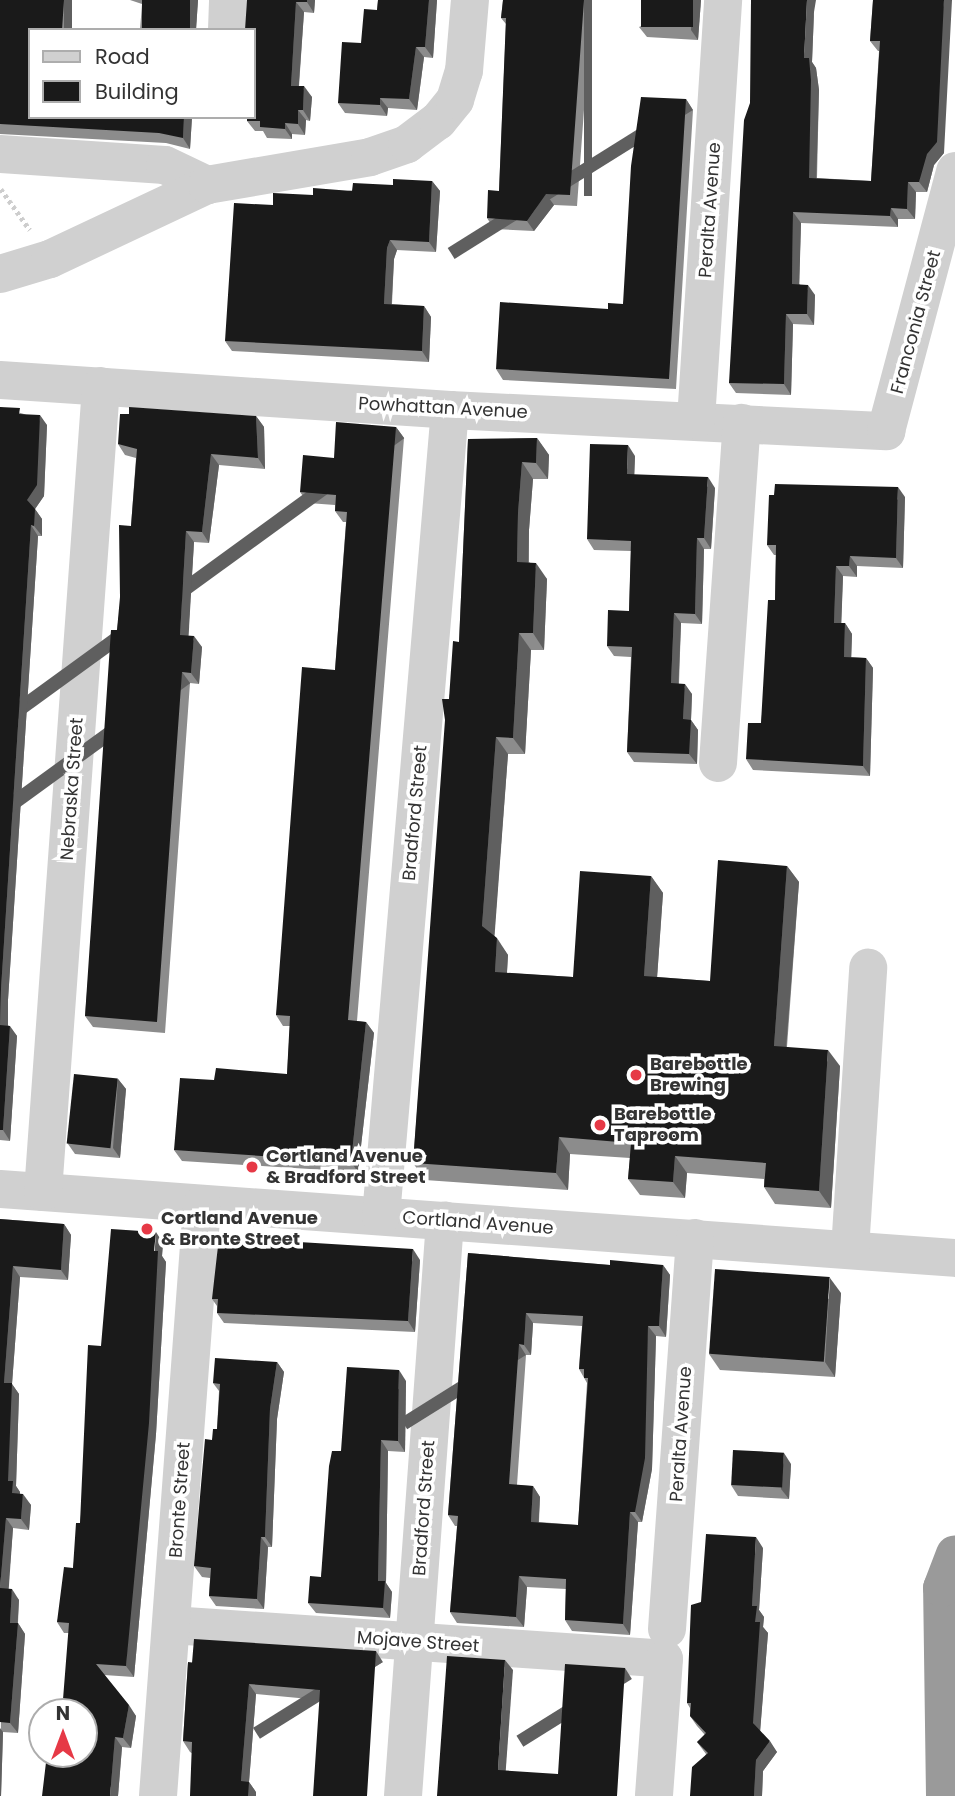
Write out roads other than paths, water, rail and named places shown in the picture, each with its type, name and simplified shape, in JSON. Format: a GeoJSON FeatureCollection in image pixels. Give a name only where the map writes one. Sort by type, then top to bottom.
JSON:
{"type":"FeatureCollection","features":[{"type":"Feature","properties":{"kind":"highway"},"geometry":{"type":"LineString","coordinates":[[946,1796],[942,1588],[955,1554]]}},
{"type":"Feature","properties":{"kind":"street"},"geometry":{"type":"LineString","coordinates":[[227,28],[228,0]]}},
{"type":"Feature","properties":{"kind":"street"},"geometry":{"type":"LineString","coordinates":[[0,274],[50,259],[207,186],[370,158],[407,144],[438,121],[455,100],[464,71],[470,0]]}},
{"type":"Feature","properties":{"kind":"street","name":"Peralta Avenue"},"geometry":{"type":"LineString","coordinates":[[696,420],[723,0]]}},
{"type":"Feature","properties":{"kind":"street"},"geometry":{"type":"LineString","coordinates":[[0,154],[165,165],[207,186]]}},
{"type":"Feature","properties":{"kind":"street","name":"Franconia Street"},"geometry":{"type":"LineString","coordinates":[[887,431],[955,171]]}},
{"type":"Feature","properties":{"kind":"street","name":"Powhattan Avenue"},"geometry":{"type":"LineString","coordinates":[[0,380],[450,410],[887,431]]}},
{"type":"Feature","properties":{"kind":"street","name":"Nebraska Street"},"geometry":{"type":"LineString","coordinates":[[43,1192],[101,386]]}},
{"type":"Feature","properties":{"kind":"street","name":"Bradford Street"},"geometry":{"type":"LineString","coordinates":[[380,1216],[450,410]]}},
{"type":"Feature","properties":{"kind":"street"},"geometry":{"type":"LineString","coordinates":[[718,762],[742,423]]}},
{"type":"Feature","properties":{"kind":"street"},"geometry":{"type":"LineString","coordinates":[[850,1250],[868,968]]}},
{"type":"Feature","properties":{"kind":"street","name":"Cortland Avenue"},"geometry":{"type":"LineString","coordinates":[[0,1189],[955,1258]]}},
{"type":"Feature","properties":{"kind":"street","name":"Bronte Street"},"geometry":{"type":"LineString","coordinates":[[158,1796],[202,1205]]}},
{"type":"Feature","properties":{"kind":"street","name":"Bradford Street"},"geometry":{"type":"LineString","coordinates":[[403,1796],[445,1221]]}},
{"type":"Feature","properties":{"kind":"street","name":"Peralta Avenue"},"geometry":{"type":"LineString","coordinates":[[654,1796],[695,1238]]}},
{"type":"Feature","properties":{"kind":"street","name":"Mojave Street"},"geometry":{"type":"LineString","coordinates":[[171,1625],[415,1642],[666,1644]]}},
{"type":"Feature","properties":{"kind":"place","name":"Barebottle Brewing"},"geometry":{"type":"Point","coordinates":[636,1075]}},
{"type":"Feature","properties":{"kind":"place","name":"Barebottle Taproom"},"geometry":{"type":"Point","coordinates":[600,1125]}},
{"type":"Feature","properties":{"kind":"place","name":"Cortland Avenue & Bradford Street"},"geometry":{"type":"Point","coordinates":[252,1167]}},
{"type":"Feature","properties":{"kind":"place","name":"Cortland Avenue & Bronte Street"},"geometry":{"type":"Point","coordinates":[147,1229]}}]}
